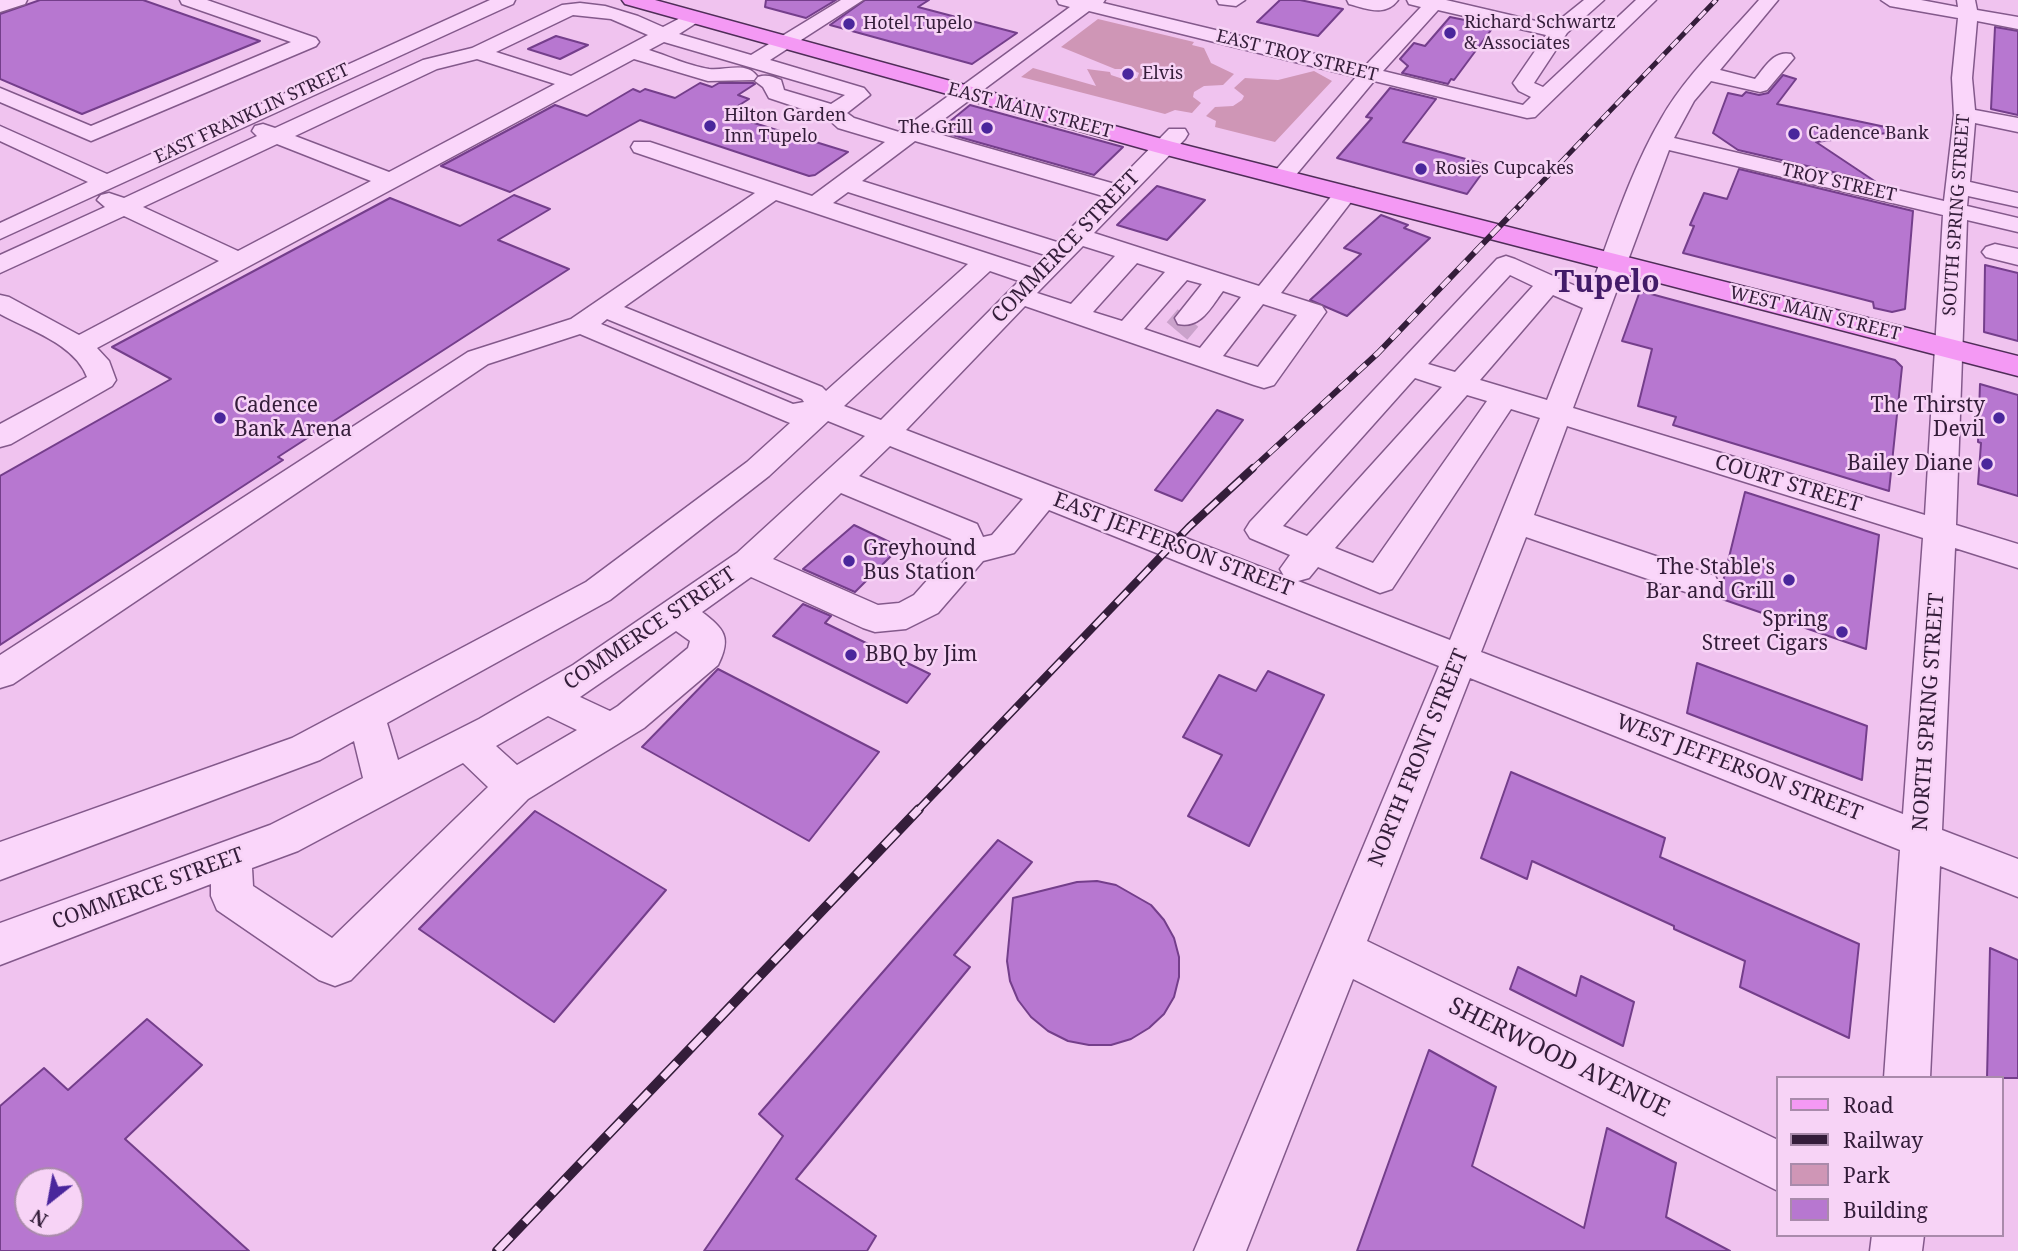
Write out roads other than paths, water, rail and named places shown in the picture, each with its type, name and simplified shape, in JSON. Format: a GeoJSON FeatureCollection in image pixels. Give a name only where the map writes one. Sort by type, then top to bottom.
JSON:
{"type":"FeatureCollection","features":[{"type":"Feature","properties":{"kind":"main road","name":"EAST MAIN STREET"},"geometry":{"type":"LineString","coordinates":[[632,0],[803,30],[975,86],[1171,141],[1403,200],[1430,214]]}},
{"type":"Feature","properties":{"kind":"main road","name":"EAST MAIN STREET"},"geometry":{"type":"LineString","coordinates":[[692,9],[782,42],[975,86]]}},
{"type":"Feature","properties":{"kind":"main road","name":"EAST MAIN STREET"},"geometry":{"type":"LineString","coordinates":[[1288,170],[1346,193],[1612,264]]}},
{"type":"Feature","properties":{"kind":"main road","name":"WEST MAIN STREET"},"geometry":{"type":"LineString","coordinates":[[1612,264],[2018,366]]}},
{"type":"Feature","properties":{"kind":"street"},"geometry":{"type":"LineString","coordinates":[[0,6],[18,0]]}},
{"type":"Feature","properties":{"kind":"street"},"geometry":{"type":"LineString","coordinates":[[0,94],[91,134],[309,42],[189,0]]}},
{"type":"Feature","properties":{"kind":"street","name":"EAST FRANKLIN STREET"},"geometry":{"type":"LineString","coordinates":[[0,232],[506,0]]}},
{"type":"Feature","properties":{"kind":"street"},"geometry":{"type":"LineString","coordinates":[[762,75],[782,42],[854,0]]}},
{"type":"Feature","properties":{"kind":"street","name":"EAST TROY STREET"},"geometry":{"type":"LineString","coordinates":[[1066,0],[1092,3],[1527,112],[1545,96]]}},
{"type":"Feature","properties":{"kind":"street"},"geometry":{"type":"LineString","coordinates":[[1226,0],[1236,0]]}},
{"type":"Feature","properties":{"kind":"street"},"geometry":{"type":"LineString","coordinates":[[1356,0],[1383,6],[1389,0]]}},
{"type":"Feature","properties":{"kind":"street"},"geometry":{"type":"LineString","coordinates":[[1595,0],[1558,33],[1523,83],[1545,96],[1647,0]]}},
{"type":"Feature","properties":{"kind":"street","name":"NORTH FRONT STREET"},"geometry":{"type":"LineString","coordinates":[[1220,1251],[1516,522],[1612,264],[1661,142],[1677,110],[1705,73],[1769,0]]}},
{"type":"Feature","properties":{"kind":"street"},"geometry":{"type":"LineString","coordinates":[[1890,0],[1967,7],[2018,23]]}},
{"type":"Feature","properties":{"kind":"street"},"geometry":{"type":"LineString","coordinates":[[1288,170],[1428,1],[1558,33],[1611,34]]}},
{"type":"Feature","properties":{"kind":"street"},"geometry":{"type":"LineString","coordinates":[[815,205],[1076,11],[1092,3]]}},
{"type":"Feature","properties":{"kind":"street"},"geometry":{"type":"LineString","coordinates":[[0,265],[422,67],[478,53],[569,9],[583,7],[650,26],[663,36],[762,75],[776,94],[834,112],[846,123],[906,136],[1119,193]]}},
{"type":"Feature","properties":{"kind":"street","name":"SOUTH SPRING STREET"},"geometry":{"type":"LineString","coordinates":[[1948,347],[1956,198],[1965,115],[1962,78],[1967,7]]}},
{"type":"Feature","properties":{"kind":"street"},"geometry":{"type":"LineString","coordinates":[[79,346],[535,101],[663,36],[692,9]]}},
{"type":"Feature","properties":{"kind":"street"},"geometry":{"type":"LineString","coordinates":[[1558,33],[1592,52]]}},
{"type":"Feature","properties":{"kind":"street"},"geometry":{"type":"LineString","coordinates":[[292,50],[349,70]]}},
{"type":"Feature","properties":{"kind":"street"},"geometry":{"type":"LineString","coordinates":[[633,52],[708,75],[762,75],[858,92],[859,95],[834,112]]}},
{"type":"Feature","properties":{"kind":"street"},"geometry":{"type":"LineString","coordinates":[[478,53],[573,83]]}},
{"type":"Feature","properties":{"kind":"street"},"geometry":{"type":"LineString","coordinates":[[384,54],[422,67]]}},
{"type":"Feature","properties":{"kind":"street"},"geometry":{"type":"LineString","coordinates":[[1705,73],[1760,86],[1784,58]]}},
{"type":"Feature","properties":{"kind":"street"},"geometry":{"type":"LineString","coordinates":[[178,98],[389,180]]}},
{"type":"Feature","properties":{"kind":"street"},"geometry":{"type":"LineString","coordinates":[[1965,115],[2018,125]]}},
{"type":"Feature","properties":{"kind":"street"},"geometry":{"type":"LineString","coordinates":[[0,133],[125,207],[239,261]]}},
{"type":"Feature","properties":{"kind":"street","name":"COMMERCE STREET"},"geometry":{"type":"LineString","coordinates":[[0,944],[284,838],[467,743],[586,675],[749,562],[886,433],[1171,141]]}},
{"type":"Feature","properties":{"kind":"street","name":"TROY STREET"},"geometry":{"type":"LineString","coordinates":[[1661,142],[1956,198],[2018,225]]}},
{"type":"Feature","properties":{"kind":"street"},"geometry":{"type":"LineString","coordinates":[[642,147],[986,261],[1076,315],[1127,332],[1177,331],[1206,359],[1264,379],[1313,312],[1132,253],[1070,244],[845,183]]}},
{"type":"Feature","properties":{"kind":"street"},"geometry":{"type":"LineString","coordinates":[[0,157],[50,181],[91,188]]}},
{"type":"Feature","properties":{"kind":"street"},"geometry":{"type":"LineString","coordinates":[[0,674],[478,358],[593,317],[773,191]]}},
{"type":"Feature","properties":{"kind":"street"},"geometry":{"type":"LineString","coordinates":[[1206,359],[1346,193]]}},
{"type":"Feature","properties":{"kind":"street"},"geometry":{"type":"LineString","coordinates":[[1956,198],[2015,195]]}},
{"type":"Feature","properties":{"kind":"street"},"geometry":{"type":"LineString","coordinates":[[1076,315],[1132,253]]}},
{"type":"Feature","properties":{"kind":"street"},"geometry":{"type":"LineString","coordinates":[[0,862],[306,748],[598,591],[758,469],[986,261]]}},
{"type":"Feature","properties":{"kind":"street"},"geometry":{"type":"LineString","coordinates":[[1506,396],[1380,580],[1261,530],[1409,366],[1506,264],[1597,304]]}},
{"type":"Feature","properties":{"kind":"street"},"geometry":{"type":"LineString","coordinates":[[1127,332],[1182,269]]}},
{"type":"Feature","properties":{"kind":"street"},"geometry":{"type":"LineString","coordinates":[[1177,331],[1218,281]]}},
{"type":"Feature","properties":{"kind":"street"},"geometry":{"type":"LineString","coordinates":[[1281,587],[1550,283]]}},
{"type":"Feature","properties":{"kind":"street"},"geometry":{"type":"LineString","coordinates":[[0,303],[79,346],[95,361],[102,380],[0,437]]}},
{"type":"Feature","properties":{"kind":"street"},"geometry":{"type":"LineString","coordinates":[[593,317],[790,414],[824,410]]}},
{"type":"Feature","properties":{"kind":"street","name":"NORTH SPRING STREET"},"geometry":{"type":"LineString","coordinates":[[1907,1076],[1940,531],[1948,347]]}},
{"type":"Feature","properties":{"kind":"street","name":"COURT STREET"},"geometry":{"type":"LineString","coordinates":[[1409,366],[2018,556]]}},
{"type":"Feature","properties":{"kind":"street","name":"EAST JEFFERSON STREET"},"geometry":{"type":"LineString","coordinates":[[824,410],[1460,659]]}},
{"type":"Feature","properties":{"kind":"street"},"geometry":{"type":"LineString","coordinates":[[838,480],[965,532],[972,551]]}},
{"type":"Feature","properties":{"kind":"street"},"geometry":{"type":"LineString","coordinates":[[749,562],[875,619],[906,616],[926,604],[972,551],[1002,545],[1044,495]]}},
{"type":"Feature","properties":{"kind":"street"},"geometry":{"type":"LineString","coordinates":[[1516,522],[1703,585]]}},
{"type":"Feature","properties":{"kind":"street"},"geometry":{"type":"LineString","coordinates":[[231,858],[232,896],[335,965],[514,787],[631,717],[705,655],[708,636],[676,612]]}},
{"type":"Feature","properties":{"kind":"street","name":"WEST JEFFERSON STREET"},"geometry":{"type":"LineString","coordinates":[[1460,659],[2018,878]]}},
{"type":"Feature","properties":{"kind":"street"},"geometry":{"type":"LineString","coordinates":[[547,698],[611,729]]}},
{"type":"Feature","properties":{"kind":"street"},"geometry":{"type":"LineString","coordinates":[[367,717],[385,786]]}},
{"type":"Feature","properties":{"kind":"street"},"geometry":{"type":"LineString","coordinates":[[467,743],[514,787]]}},
{"type":"Feature","properties":{"kind":"street","name":"SHERWOOD AVENUE"},"geometry":{"type":"LineString","coordinates":[[1340,950],[1776,1165]]}},
{"type":"Feature","properties":{"kind":"tunnel"},"geometry":{"type":"LineString","coordinates":[[1177,331],[1188,318]]}},
{"type":"Feature","properties":{"kind":"railway"},"geometry":{"type":"LineString","coordinates":[[1519,206],[1716,0]]}},
{"type":"Feature","properties":{"kind":"railway"},"geometry":{"type":"LineString","coordinates":[[1251,470],[1378,353],[1521,204]]}},
{"type":"Feature","properties":{"kind":"railway"},"geometry":{"type":"LineString","coordinates":[[917,811],[1189,527],[1253,468]]}},
{"type":"Feature","properties":{"kind":"railway"},"geometry":{"type":"LineString","coordinates":[[497,1251],[919,809]]}},
{"type":"Feature","properties":{"kind":"place","name":"Hotel Tupelo"},"geometry":{"type":"Point","coordinates":[849,24]}},
{"type":"Feature","properties":{"kind":"place","name":"Richard Schwartz & Associates"},"geometry":{"type":"Point","coordinates":[1450,33]}},
{"type":"Feature","properties":{"kind":"place","name":"Elvis"},"geometry":{"type":"Point","coordinates":[1128,74]}},
{"type":"Feature","properties":{"kind":"place","name":"Hilton Garden Inn Tupelo"},"geometry":{"type":"Point","coordinates":[710,126]}},
{"type":"Feature","properties":{"kind":"place","name":"The Grill"},"geometry":{"type":"Point","coordinates":[987,128]}},
{"type":"Feature","properties":{"kind":"place","name":"Cadence Bank"},"geometry":{"type":"Point","coordinates":[1794,134]}},
{"type":"Feature","properties":{"kind":"place","name":"Rosies Cupcakes"},"geometry":{"type":"Point","coordinates":[1421,169]}},
{"type":"Feature","properties":{"kind":"place","name":"Cadence Bank Arena"},"geometry":{"type":"Point","coordinates":[220,418]}},
{"type":"Feature","properties":{"kind":"place","name":"The Thirsty Devil"},"geometry":{"type":"Point","coordinates":[1999,418]}},
{"type":"Feature","properties":{"kind":"place","name":"Bailey Diane"},"geometry":{"type":"Point","coordinates":[1987,464]}},
{"type":"Feature","properties":{"kind":"place","name":"Greyhound Bus Station"},"geometry":{"type":"Point","coordinates":[849,561]}},
{"type":"Feature","properties":{"kind":"place","name":"The Stable's Bar and Grill"},"geometry":{"type":"Point","coordinates":[1789,580]}},
{"type":"Feature","properties":{"kind":"place","name":"Spring Street Cigars"},"geometry":{"type":"Point","coordinates":[1842,632]}},
{"type":"Feature","properties":{"kind":"place","name":"BBQ by Jim"},"geometry":{"type":"Point","coordinates":[851,655]}},
{"type":"Feature","properties":{"kind":"district","name":"Tupelo"},"geometry":{"type":"Point","coordinates":[1607,283]}}]}
